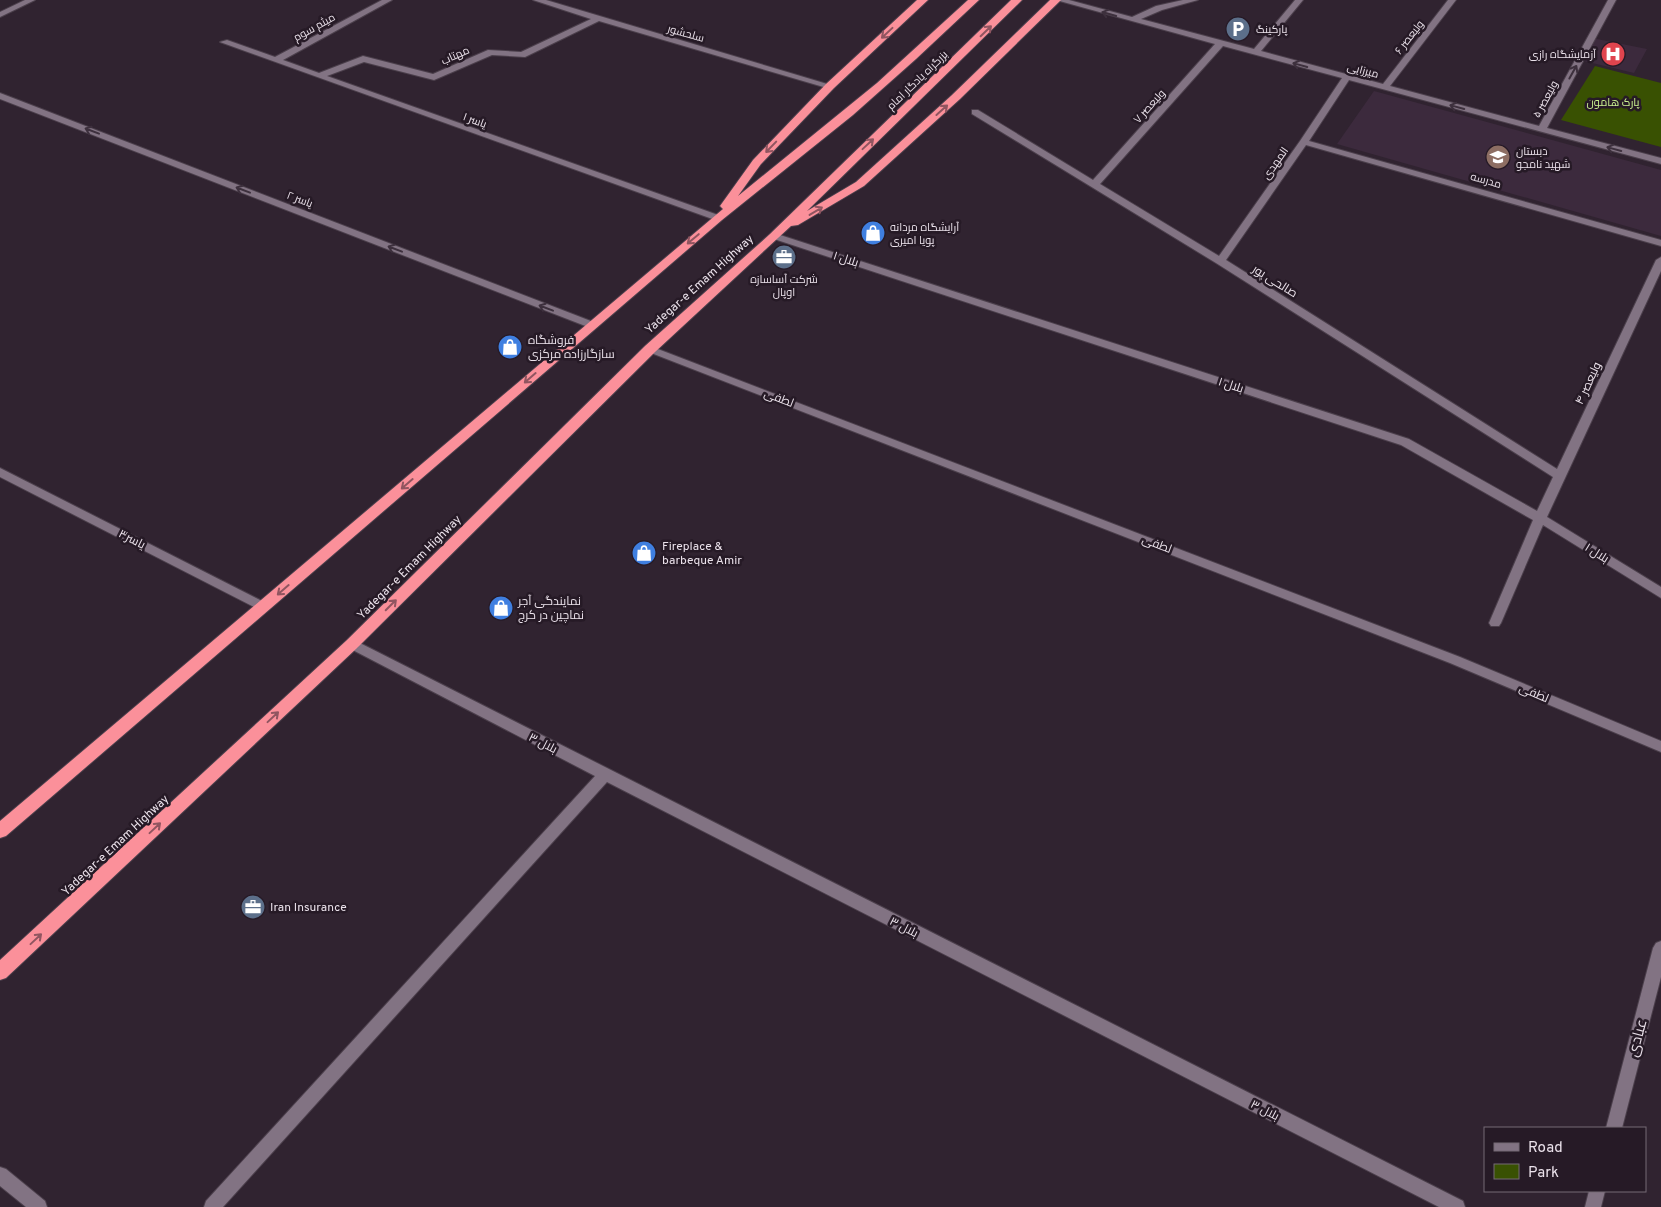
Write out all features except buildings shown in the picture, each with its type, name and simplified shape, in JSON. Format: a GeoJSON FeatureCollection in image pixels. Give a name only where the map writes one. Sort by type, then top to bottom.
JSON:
{"type":"FeatureCollection","features":[{"type":"Feature","properties":{"kind":"highway"},"geometry":{"type":"LineString","coordinates":[[718,218],[757,162],[830,86],[920,0]]}},
{"type":"Feature","properties":{"kind":"highway"},"geometry":{"type":"LineString","coordinates":[[0,831],[718,218],[786,165],[890,78],[974,0]]}},
{"type":"Feature","properties":{"kind":"highway","name":"Yadegar-e Emam Highway"},"geometry":{"type":"LineString","coordinates":[[0,972],[352,644],[650,348],[774,236],[1017,0]]}},
{"type":"Feature","properties":{"kind":"highway"},"geometry":{"type":"LineString","coordinates":[[774,236],[860,184],[956,97],[1058,0]]}},
{"type":"Feature","properties":{"kind":"street"},"geometry":{"type":"LineString","coordinates":[[0,15],[31,0]]}},
{"type":"Feature","properties":{"kind":"street","name":"میثم سوم"},"geometry":{"type":"LineString","coordinates":[[277,60],[388,0]]}},
{"type":"Feature","properties":{"kind":"street","name":"سلحشور"},"geometry":{"type":"LineString","coordinates":[[537,0],[830,86]]}},
{"type":"Feature","properties":{"kind":"street","name":"میرزایی"},"geometry":{"type":"LineString","coordinates":[[1058,0],[1661,161]]}},
{"type":"Feature","properties":{"kind":"street"},"geometry":{"type":"LineString","coordinates":[[1132,20],[1159,8],[1194,0]]}},
{"type":"Feature","properties":{"kind":"street"},"geometry":{"type":"LineString","coordinates":[[1255,53],[1299,0]]}},
{"type":"Feature","properties":{"kind":"street","name":"ولیعصر ۶"},"geometry":{"type":"LineString","coordinates":[[1384,88],[1452,0]]}},
{"type":"Feature","properties":{"kind":"street","name":"ولیعصر ۵"},"geometry":{"type":"LineString","coordinates":[[1541,130],[1612,0]]}},
{"type":"Feature","properties":{"kind":"street","name":"مهتاب"},"geometry":{"type":"LineString","coordinates":[[320,76],[363,60],[434,77],[491,52],[522,54],[598,19]]}},
{"type":"Feature","properties":{"kind":"street","name":"یاسر ۱"},"geometry":{"type":"LineString","coordinates":[[224,42],[718,218]]}},
{"type":"Feature","properties":{"kind":"street","name":"ولیعصر ۷"},"geometry":{"type":"LineString","coordinates":[[1094,185],[1221,43]]}},
{"type":"Feature","properties":{"kind":"street","name":"المهدی"},"geometry":{"type":"LineString","coordinates":[[1220,261],[1304,142],[1346,78]]}},
{"type":"Feature","properties":{"kind":"street","name":"یاسر ۲"},"geometry":{"type":"LineString","coordinates":[[0,96],[592,325]]}},
{"type":"Feature","properties":{"kind":"street","name":"صالحی پور"},"geometry":{"type":"LineString","coordinates":[[975,112],[1220,261],[1560,476]]}},
{"type":"Feature","properties":{"kind":"street","name":"مدرسه"},"geometry":{"type":"LineString","coordinates":[[1304,142],[1661,243]]}},
{"type":"Feature","properties":{"kind":"street","name":"بلال ۱"},"geometry":{"type":"LineString","coordinates":[[774,236],[1405,442],[1540,518],[1661,594]]}},
{"type":"Feature","properties":{"kind":"street","name":"ولیعصر ۴"},"geometry":{"type":"LineString","coordinates":[[1495,623],[1540,518],[1661,260]]}},
{"type":"Feature","properties":{"kind":"street","name":"لطفی"},"geometry":{"type":"LineString","coordinates":[[650,348],[1455,660],[1661,747]]}},
{"type":"Feature","properties":{"kind":"street","name":"یاسر۳"},"geometry":{"type":"LineString","coordinates":[[0,472],[264,607]]}},
{"type":"Feature","properties":{"kind":"street","name":"بلال ۳"},"geometry":{"type":"LineString","coordinates":[[352,644],[605,776],[1457,1207]]}},
{"type":"Feature","properties":{"kind":"street"},"geometry":{"type":"LineString","coordinates":[[212,1207],[605,776]]}},
{"type":"Feature","properties":{"kind":"street","name":"عبادی"},"geometry":{"type":"LineString","coordinates":[[1614,1127],[1661,949]]}},
{"type":"Feature","properties":{"kind":"street"},"geometry":{"type":"LineString","coordinates":[[0,1175],[39,1207]]}},
{"type":"Feature","properties":{"kind":"street"},"geometry":{"type":"LineString","coordinates":[[1593,1207],[1597,1192]]}},
{"type":"Feature","properties":{"kind":"shaded area","name":"آزمایشگاه رازی"},"geometry":{"type":"Polygon","coordinates":[[[1592,38],[1647,49],[1634,73],[1580,60],[1592,38]]]}},
{"type":"Feature","properties":{"kind":"shaded area","name":"دبستان شهید نامجو"},"geometry":{"type":"Polygon","coordinates":[[[1374,91],[1661,170],[1661,236],[1337,144],[1374,91]]]}},
{"type":"Feature","properties":{"kind":"green space","name":"پارک هامون"},"geometry":{"type":"Polygon","coordinates":[[[1595,66],[1661,83],[1661,147],[1561,120],[1595,66]]]}},
{"type":"Feature","properties":{"kind":"place","name":"پارکینگ"},"geometry":{"type":"Point","coordinates":[1238,29]}},
{"type":"Feature","properties":{"kind":"place","name":"آزمایشگاه رازی"},"geometry":{"type":"Point","coordinates":[1613,54]}},
{"type":"Feature","properties":{"kind":"place","name":"دبستان شهید نامجو"},"geometry":{"type":"Point","coordinates":[1498,157]}},
{"type":"Feature","properties":{"kind":"place","name":"آرایشگاه مردانه پویا امیری"},"geometry":{"type":"Point","coordinates":[873,233]}},
{"type":"Feature","properties":{"kind":"place","name":"شرکت آساسازه اوپال"},"geometry":{"type":"Point","coordinates":[784,257]}},
{"type":"Feature","properties":{"kind":"place","name":"فروشگاه سازگارزاده مرکزی"},"geometry":{"type":"Point","coordinates":[510,347]}},
{"type":"Feature","properties":{"kind":"place","name":"Fireplace & barbeque Amir"},"geometry":{"type":"Point","coordinates":[644,553]}},
{"type":"Feature","properties":{"kind":"place","name":"نمایندگی آجر نماچین در کرج"},"geometry":{"type":"Point","coordinates":[501,608]}},
{"type":"Feature","properties":{"kind":"place","name":"Iran Insurance"},"geometry":{"type":"Point","coordinates":[253,907]}}]}
